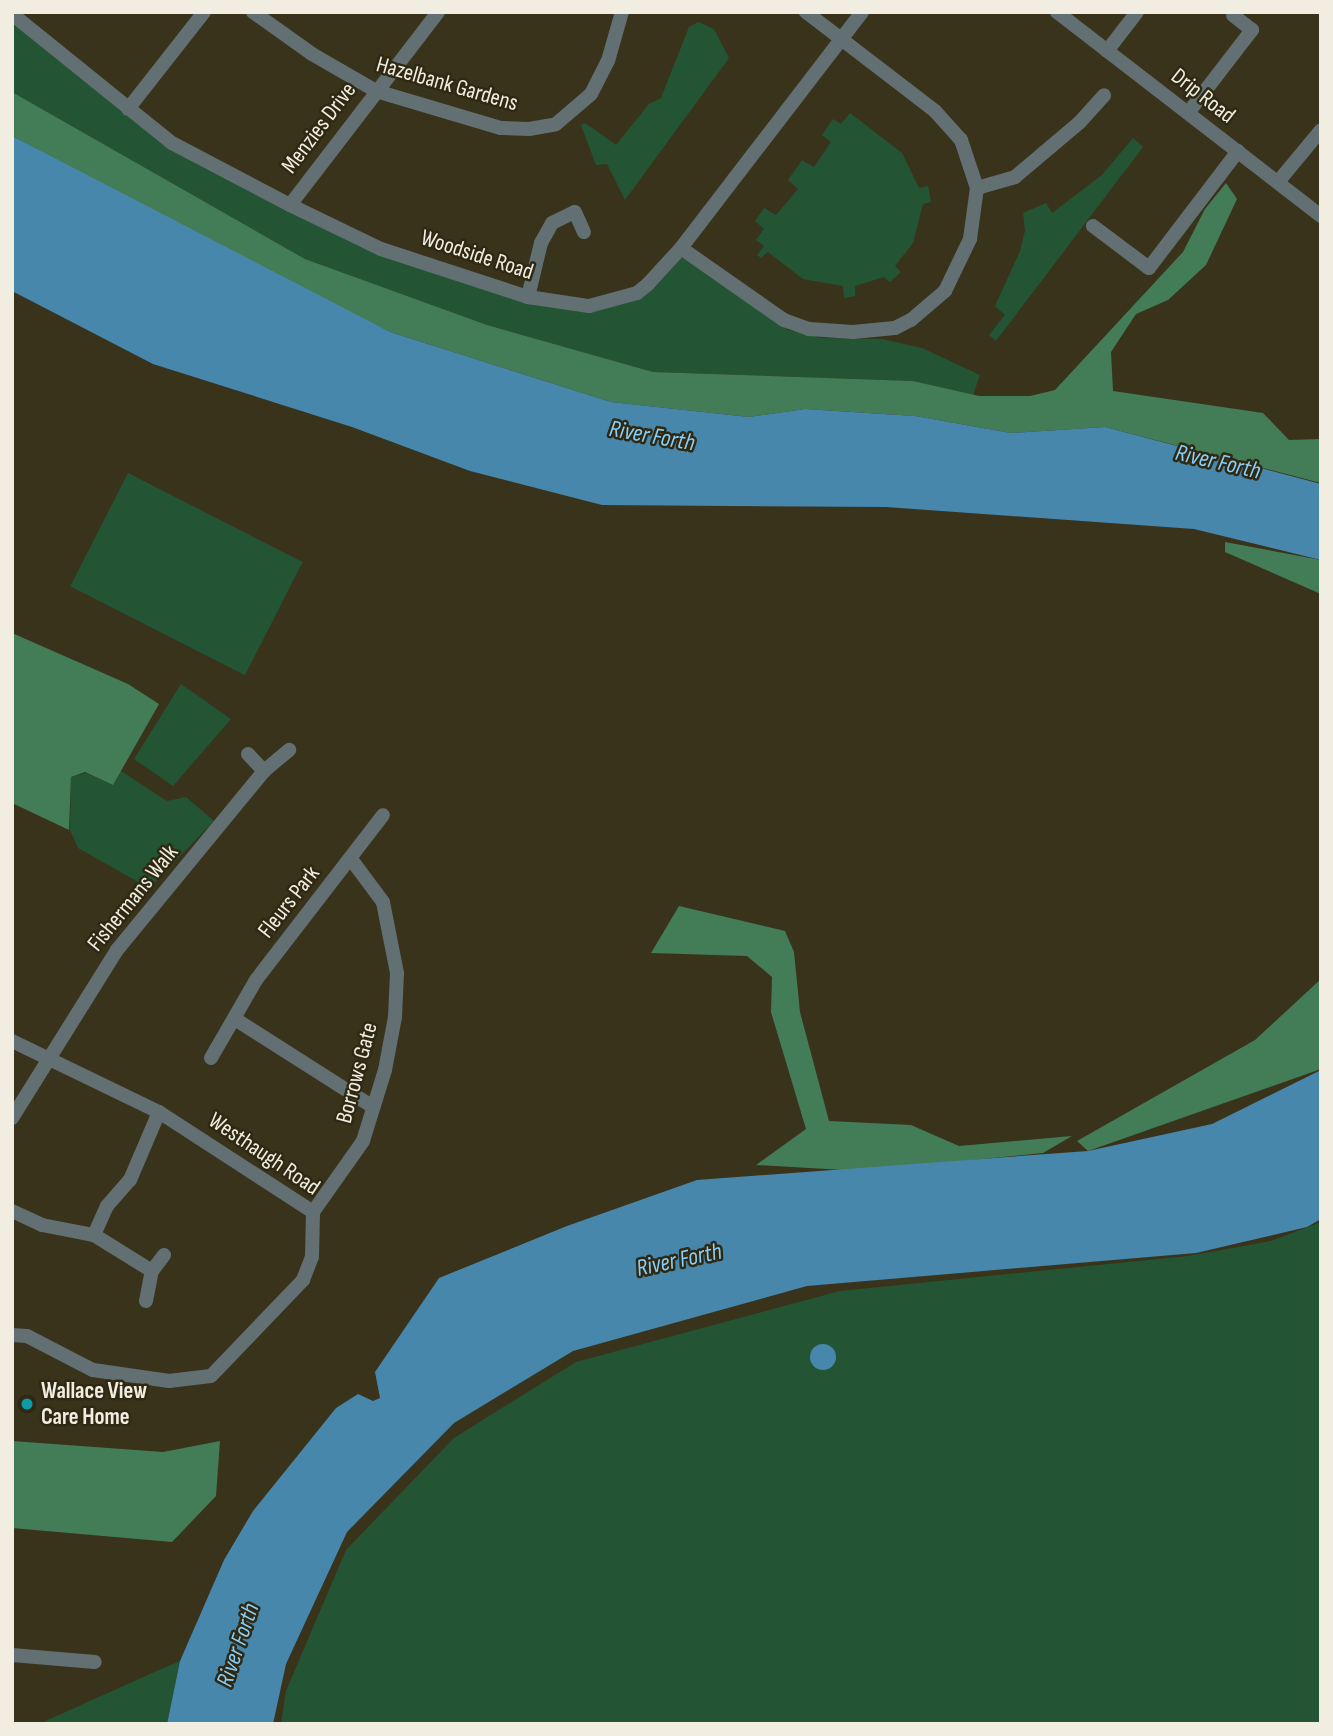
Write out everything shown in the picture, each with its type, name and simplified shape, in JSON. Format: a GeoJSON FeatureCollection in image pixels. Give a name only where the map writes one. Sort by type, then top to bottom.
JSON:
{"type":"FeatureCollection","features":[{"type":"Feature","properties":{"kind":"street"},"geometry":{"type":"LineString","coordinates":[[128,109],[204,12]]}},
{"type":"Feature","properties":{"kind":"street","name":"Hazelbank Gardens"},"geometry":{"type":"LineString","coordinates":[[253,12],[312,54],[376,91],[501,128],[556,124],[591,94],[608,61],[622,12]]}},
{"type":"Feature","properties":{"kind":"street","name":"Menzies Drive"},"geometry":{"type":"LineString","coordinates":[[290,205],[438,12]]}},
{"type":"Feature","properties":{"kind":"street"},"geometry":{"type":"LineString","coordinates":[[681,248],[784,320],[838,331],[895,328],[945,290],[970,239],[976,188],[961,140],[935,111],[806,12]]}},
{"type":"Feature","properties":{"kind":"street","name":"Woodside Road"},"geometry":{"type":"LineString","coordinates":[[12,15],[172,144],[290,205],[381,249],[528,297],[589,306],[637,293],[681,248],[862,12]]}},
{"type":"Feature","properties":{"kind":"street","name":"Drip Road"},"geometry":{"type":"LineString","coordinates":[[1057,12],[1321,216]]}},
{"type":"Feature","properties":{"kind":"street"},"geometry":{"type":"LineString","coordinates":[[1107,51],[1137,12]]}},
{"type":"Feature","properties":{"kind":"street"},"geometry":{"type":"LineString","coordinates":[[1188,113],[1252,30],[1233,15]]}},
{"type":"Feature","properties":{"kind":"street"},"geometry":{"type":"LineString","coordinates":[[976,188],[1015,177],[1080,122],[1104,95]]}},
{"type":"Feature","properties":{"kind":"street"},"geometry":{"type":"LineString","coordinates":[[1278,182],[1321,130]]}},
{"type":"Feature","properties":{"kind":"street"},"geometry":{"type":"LineString","coordinates":[[1093,226],[1149,268],[1238,151]]}},
{"type":"Feature","properties":{"kind":"street"},"geometry":{"type":"LineString","coordinates":[[528,297],[541,243],[552,223],[575,212],[584,232]]}},
{"type":"Feature","properties":{"kind":"street","name":"Fishermans Walk"},"geometry":{"type":"LineString","coordinates":[[12,1118],[117,950],[264,771],[289,750]]}},
{"type":"Feature","properties":{"kind":"street"},"geometry":{"type":"LineString","coordinates":[[248,754],[264,771]]}},
{"type":"Feature","properties":{"kind":"street","name":"Fleurs Park"},"geometry":{"type":"LineString","coordinates":[[211,1058],[256,980],[383,815]]}},
{"type":"Feature","properties":{"kind":"street","name":"Borrows Gate"},"geometry":{"type":"LineString","coordinates":[[313,1212],[363,1141],[391,1041],[397,974],[383,902],[351,859]]}},
{"type":"Feature","properties":{"kind":"street"},"geometry":{"type":"LineString","coordinates":[[235,1018],[373,1107]]}},
{"type":"Feature","properties":{"kind":"street","name":"Westhaugh Road"},"geometry":{"type":"LineString","coordinates":[[12,1041],[48,1061],[159,1112],[313,1212],[312,1257],[303,1280],[211,1376],[169,1381],[93,1370],[27,1336],[12,1335]]}},
{"type":"Feature","properties":{"kind":"street"},"geometry":{"type":"LineString","coordinates":[[94,1235],[107,1206],[130,1180],[159,1112]]}},
{"type":"Feature","properties":{"kind":"street"},"geometry":{"type":"LineString","coordinates":[[12,1211],[42,1225],[94,1235],[152,1271]]}},
{"type":"Feature","properties":{"kind":"street"},"geometry":{"type":"LineString","coordinates":[[146,1301],[152,1271],[164,1255]]}},
{"type":"Feature","properties":{"kind":"street"},"geometry":{"type":"LineString","coordinates":[[12,1655],[96,1662]]}},
{"type":"Feature","properties":{"kind":"green space"},"geometry":{"type":"Polygon","coordinates":[[[12,19],[60,61],[248,188],[485,284],[616,304],[682,257],[788,330],[821,338],[882,339],[922,348],[980,375],[973,395],[913,381],[653,372],[487,325],[305,259],[12,92],[12,19]]]}},
{"type":"Feature","properties":{"kind":"green space"},"geometry":{"type":"Polygon","coordinates":[[[698,22],[714,29],[729,58],[625,200],[607,164],[596,165],[581,125],[585,123],[616,145],[649,104],[661,98],[689,27],[698,22]]]}},
{"type":"Feature","properties":{"kind":"green space"},"geometry":{"type":"Polygon","coordinates":[[[12,92],[305,259],[487,325],[653,372],[913,381],[979,396],[1030,396],[1055,390],[1183,252],[1205,209],[1226,183],[1237,199],[1206,265],[1168,300],[1136,314],[1111,352],[1113,391],[1263,413],[1289,440],[1321,439],[1321,483],[1105,427],[1011,433],[915,416],[805,409],[749,417],[611,402],[390,332],[288,283],[12,136],[12,92]]]}},
{"type":"Feature","properties":{"kind":"green space"},"geometry":{"type":"Polygon","coordinates":[[[850,113],[902,153],[919,188],[928,186],[931,202],[923,204],[913,243],[895,266],[901,272],[890,282],[884,277],[855,286],[855,296],[844,298],[843,286],[803,279],[768,252],[761,258],[757,255],[764,246],[756,240],[764,229],[755,221],[764,208],[776,215],[798,189],[788,180],[802,160],[814,167],[831,142],[822,135],[833,119],[841,124],[850,113]]]}},
{"type":"Feature","properties":{"kind":"green space"},"geometry":{"type":"Polygon","coordinates":[[[1133,138],[1143,147],[996,341],[989,335],[1005,315],[995,306],[1020,251],[1025,231],[1023,213],[1046,203],[1052,213],[1102,175],[1133,138]]]}},
{"type":"Feature","properties":{"kind":"green space"},"geometry":{"type":"Polygon","coordinates":[[[128,473],[303,562],[245,675],[70,586],[128,473]]]}},
{"type":"Feature","properties":{"kind":"green space"},"geometry":{"type":"Polygon","coordinates":[[[1225,542],[1321,560],[1321,594],[1225,552],[1225,542]]]}},
{"type":"Feature","properties":{"kind":"green space"},"geometry":{"type":"Polygon","coordinates":[[[12,633],[128,684],[159,704],[113,785],[85,772],[71,777],[69,830],[12,803],[12,633]]]}},
{"type":"Feature","properties":{"kind":"green space"},"geometry":{"type":"Polygon","coordinates":[[[181,684],[231,719],[173,786],[134,759],[181,684]]]}},
{"type":"Feature","properties":{"kind":"green space"},"geometry":{"type":"Polygon","coordinates":[[[121,771],[167,801],[186,797],[214,821],[149,888],[78,848],[70,830],[71,777],[86,773],[113,785],[121,771]]]}},
{"type":"Feature","properties":{"kind":"green space"},"geometry":{"type":"Polygon","coordinates":[[[679,906],[785,931],[794,952],[800,1012],[829,1121],[911,1125],[959,1146],[1072,1136],[1043,1153],[861,1171],[756,1165],[806,1129],[771,1012],[772,977],[747,956],[651,953],[679,906]]]}},
{"type":"Feature","properties":{"kind":"green space"},"geometry":{"type":"Polygon","coordinates":[[[1321,979],[1321,1069],[1088,1151],[1077,1141],[1255,1040],[1321,979]]]}},
{"type":"Feature","properties":{"kind":"green space"},"geometry":{"type":"Polygon","coordinates":[[[1321,1222],[1321,1724],[281,1724],[286,1691],[346,1550],[454,1438],[576,1362],[840,1291],[1188,1256],[1271,1241],[1321,1222]]]}},
{"type":"Feature","properties":{"kind":"green space"},"geometry":{"type":"Polygon","coordinates":[[[12,1441],[163,1452],[220,1441],[216,1496],[172,1542],[12,1528],[12,1441]]]}},
{"type":"Feature","properties":{"kind":"green space"},"geometry":{"type":"Polygon","coordinates":[[[180,1661],[167,1724],[39,1724],[150,1674],[180,1661]]]}},
{"type":"Feature","properties":{"kind":"water","name":"River Forth"},"geometry":{"type":"Polygon","coordinates":[[[12,136],[390,332],[611,402],[749,417],[805,409],[915,416],[1011,433],[1105,427],[1321,484],[1321,560],[1194,529],[886,507],[602,505],[470,471],[352,427],[153,364],[12,291],[12,136]]]}},
{"type":"Feature","properties":{"kind":"water","name":"River Forth"},"geometry":{"type":"Polygon","coordinates":[[[1321,1070],[1321,1219],[1307,1227],[1196,1253],[807,1286],[573,1351],[454,1423],[347,1532],[286,1664],[273,1724],[167,1724],[180,1661],[224,1560],[253,1511],[336,1408],[358,1394],[373,1401],[380,1398],[375,1372],[439,1278],[567,1226],[697,1180],[1088,1151],[1212,1124],[1321,1070]]]}},
{"type":"Feature","properties":{"kind":"water"},"geometry":{"type":"Polygon","coordinates":[[[823,1344],[832,1348],[836,1357],[832,1366],[823,1370],[814,1366],[810,1357],[814,1348],[823,1344]]]}},
{"type":"Feature","properties":{"kind":"place","name":"Wallace View Care Home"},"geometry":{"type":"Point","coordinates":[27,1404]}}]}
